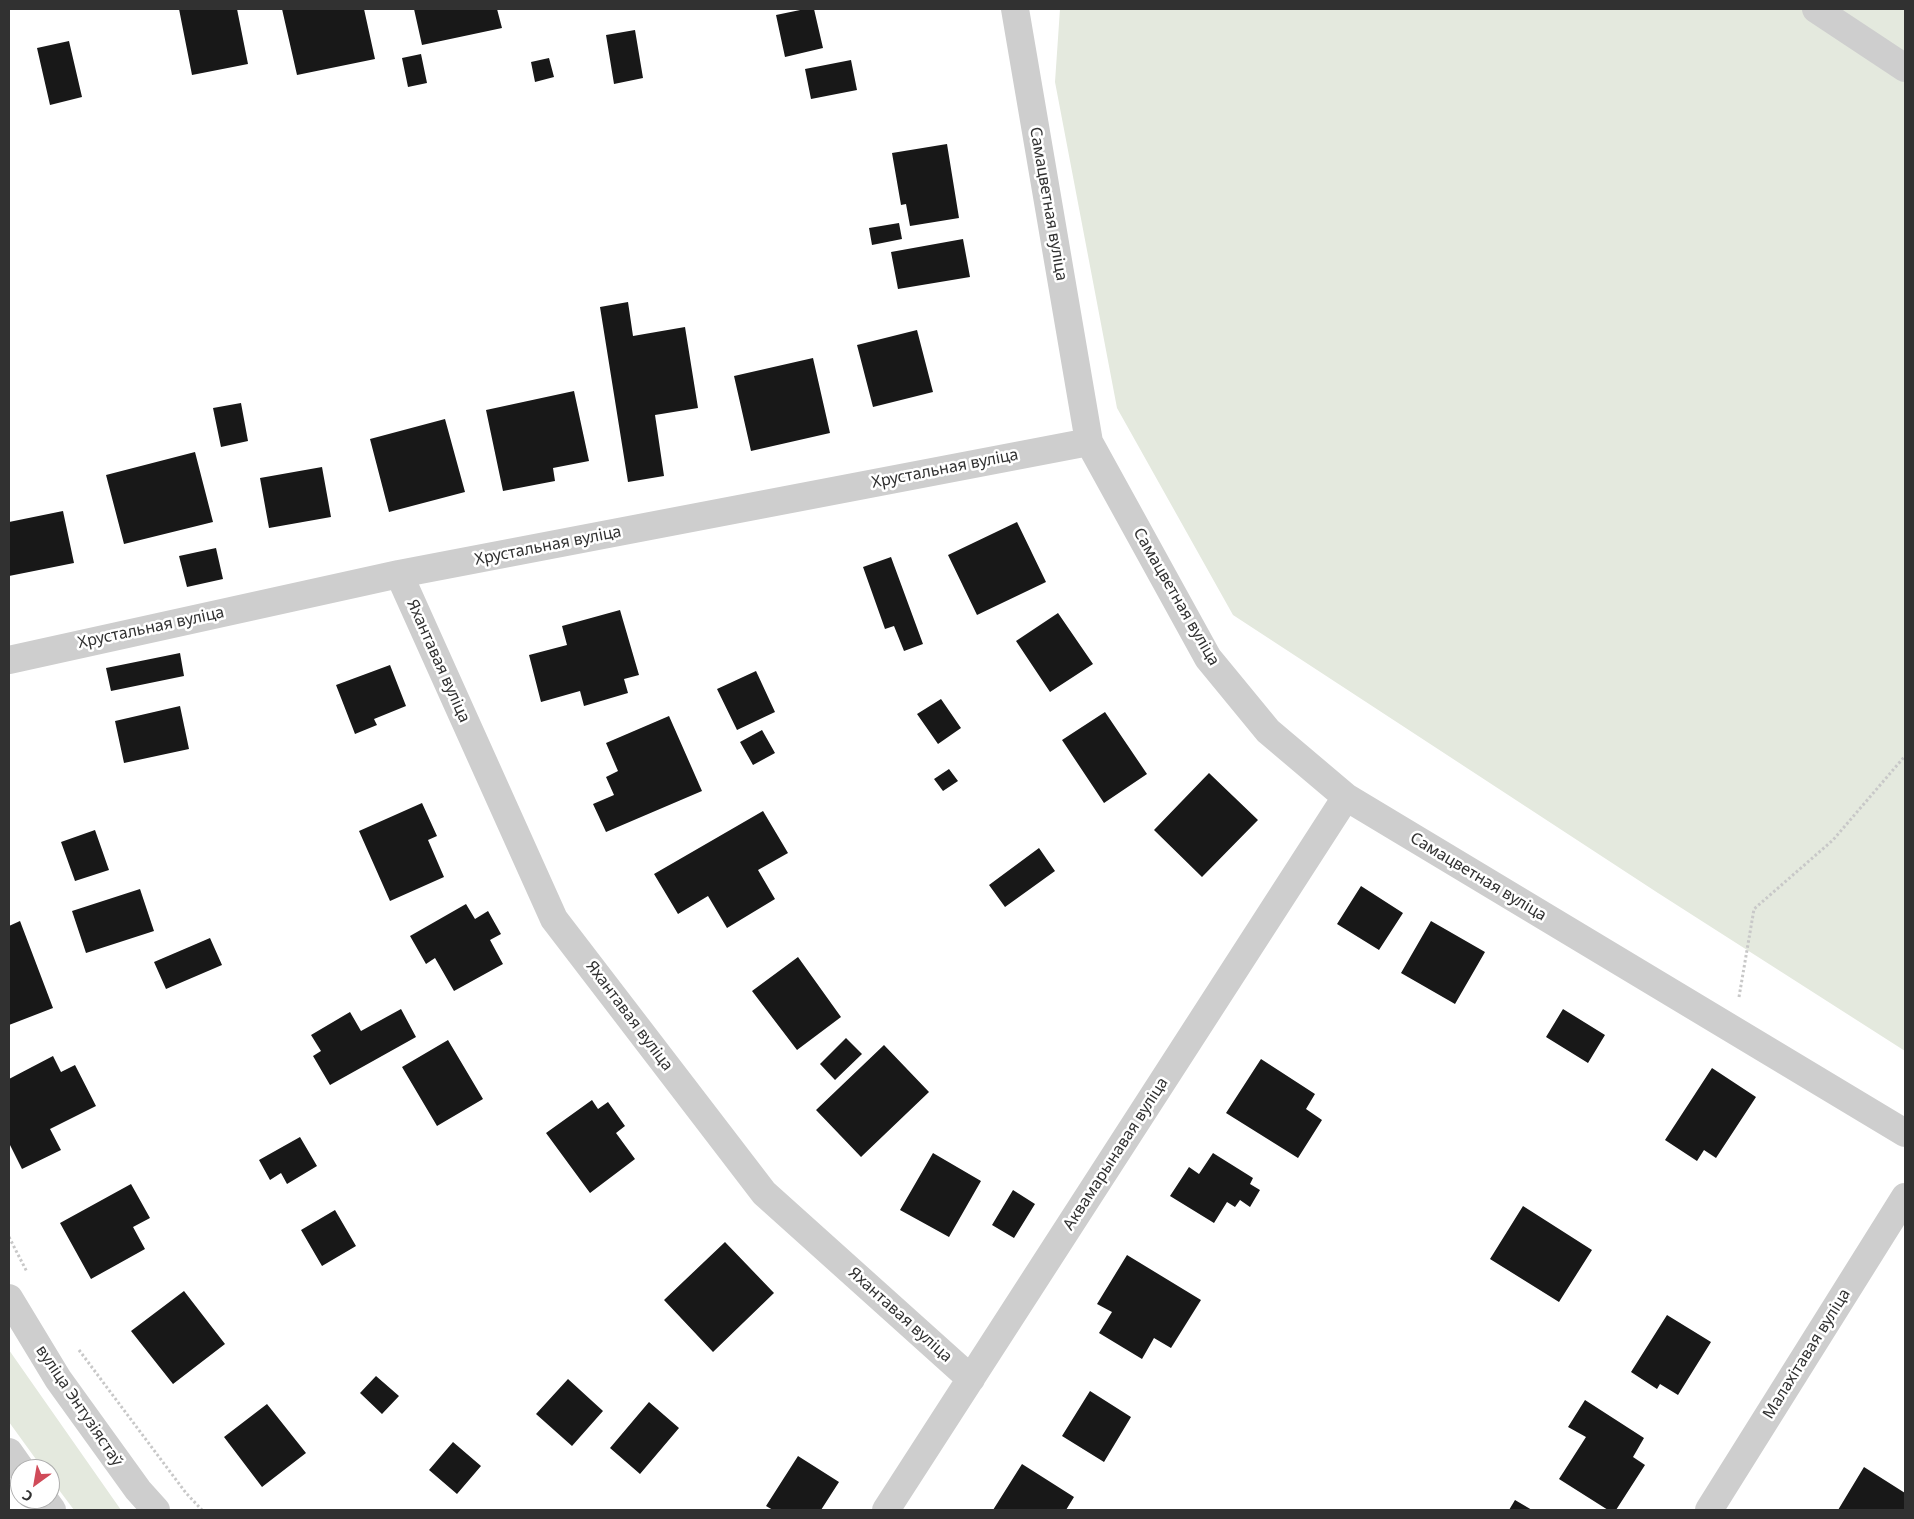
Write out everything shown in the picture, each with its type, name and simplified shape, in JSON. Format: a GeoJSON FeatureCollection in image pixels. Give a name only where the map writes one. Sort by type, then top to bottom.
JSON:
{"type":"FeatureCollection","features":[{"type":"Feature","properties":{"kind":"street","name":"Самацветная вуліца"},"geometry":{"type":"LineString","coordinates":[[1015,9],[1088,442],[1208,658],[1268,731],[1346,797],[1905,1133]]}},
{"type":"Feature","properties":{"kind":"street"},"geometry":{"type":"LineString","coordinates":[[1816,9],[1905,68]]}},
{"type":"Feature","properties":{"kind":"street","name":"Хрустальная вуліца"},"geometry":{"type":"LineString","coordinates":[[9,660],[399,574],[1088,442]]}},
{"type":"Feature","properties":{"kind":"street","name":"Яхантавая вуліца"},"geometry":{"type":"LineString","coordinates":[[399,574],[554,919],[764,1193],[971,1379]]}},
{"type":"Feature","properties":{"kind":"street","name":"Аквамарынавая вуліца"},"geometry":{"type":"LineString","coordinates":[[886,1510],[1346,797]]}},
{"type":"Feature","properties":{"kind":"street","name":"Малахітавая вуліца"},"geometry":{"type":"LineString","coordinates":[[1709,1510],[1905,1197]]}},
{"type":"Feature","properties":{"kind":"street","name":"вуліца Энтузіястаў"},"geometry":{"type":"LineString","coordinates":[[9,1298],[58,1379],[138,1490],[156,1510]]}},
{"type":"Feature","properties":{"kind":"path"},"geometry":{"type":"LineString","coordinates":[[1733,1030],[1754,909],[1833,840],[1905,756]]}},
{"type":"Feature","properties":{"kind":"path"},"geometry":{"type":"LineString","coordinates":[[9,1237],[32,1281]]}},
{"type":"Feature","properties":{"kind":"path"},"geometry":{"type":"LineString","coordinates":[[76,1345],[186,1493],[202,1510]]}},
{"type":"Feature","properties":{"kind":"shaded area"},"geometry":{"type":"Polygon","coordinates":[[[1060,9],[1905,9],[1905,1051],[1658,893],[1233,615],[1117,408],[1055,82],[1060,9]]]}},
{"type":"Feature","properties":{"kind":"shaded area"},"geometry":{"type":"Polygon","coordinates":[[[9,1350],[121,1510],[74,1510],[60,1491],[60,1459],[36,1459],[9,1422],[9,1350]]]}},
{"type":"Feature","properties":{"kind":"building"},"geometry":{"type":"Polygon","coordinates":[[[179,9],[237,9],[248,64],[192,75],[179,9]]]}},
{"type":"Feature","properties":{"kind":"building"},"geometry":{"type":"Polygon","coordinates":[[[282,9],[364,9],[375,59],[297,75],[282,9]]]}},
{"type":"Feature","properties":{"kind":"building"},"geometry":{"type":"Polygon","coordinates":[[[414,9],[497,9],[502,28],[422,45],[414,9]]]}},
{"type":"Feature","properties":{"kind":"building"},"geometry":{"type":"Polygon","coordinates":[[[814,9],[823,48],[785,57],[776,15],[814,9]]]}},
{"type":"Feature","properties":{"kind":"building"},"geometry":{"type":"Polygon","coordinates":[[[635,30],[643,78],[614,84],[606,35],[635,30]]]}},
{"type":"Feature","properties":{"kind":"building"},"geometry":{"type":"Polygon","coordinates":[[[69,41],[82,97],[50,105],[37,48],[69,41]]]}},
{"type":"Feature","properties":{"kind":"building"},"geometry":{"type":"Polygon","coordinates":[[[421,54],[427,83],[408,87],[402,58],[421,54]]]}},
{"type":"Feature","properties":{"kind":"building"},"geometry":{"type":"Polygon","coordinates":[[[549,58],[554,77],[535,82],[531,62],[549,58]]]}},
{"type":"Feature","properties":{"kind":"building"},"geometry":{"type":"Polygon","coordinates":[[[851,60],[857,90],[811,99],[805,69],[851,60]]]}},
{"type":"Feature","properties":{"kind":"building"},"geometry":{"type":"Polygon","coordinates":[[[947,144],[959,218],[910,226],[906,204],[901,205],[892,153],[947,144]]]}},
{"type":"Feature","properties":{"kind":"building"},"geometry":{"type":"Polygon","coordinates":[[[899,223],[902,239],[872,245],[869,228],[899,223]]]}},
{"type":"Feature","properties":{"kind":"building"},"geometry":{"type":"Polygon","coordinates":[[[963,239],[970,277],[898,289],[891,252],[963,239]]]}},
{"type":"Feature","properties":{"kind":"building"},"geometry":{"type":"Polygon","coordinates":[[[628,302],[633,336],[685,327],[698,408],[655,415],[664,476],[628,482],[600,307],[628,302]]]}},
{"type":"Feature","properties":{"kind":"building"},"geometry":{"type":"Polygon","coordinates":[[[917,330],[933,392],[873,407],[857,345],[917,330]]]}},
{"type":"Feature","properties":{"kind":"building"},"geometry":{"type":"Polygon","coordinates":[[[813,358],[830,433],[751,451],[734,376],[813,358]]]}},
{"type":"Feature","properties":{"kind":"building"},"geometry":{"type":"Polygon","coordinates":[[[574,391],[589,461],[553,468],[555,481],[503,491],[486,410],[574,391]]]}},
{"type":"Feature","properties":{"kind":"building"},"geometry":{"type":"Polygon","coordinates":[[[241,403],[248,441],[221,447],[213,408],[241,403]]]}},
{"type":"Feature","properties":{"kind":"building"},"geometry":{"type":"Polygon","coordinates":[[[445,419],[465,492],[389,512],[370,439],[445,419]]]}},
{"type":"Feature","properties":{"kind":"building"},"geometry":{"type":"Polygon","coordinates":[[[195,452],[213,522],[124,544],[106,475],[195,452]]]}},
{"type":"Feature","properties":{"kind":"building"},"geometry":{"type":"Polygon","coordinates":[[[322,467],[331,517],[269,528],[260,478],[322,467]]]}},
{"type":"Feature","properties":{"kind":"building"},"geometry":{"type":"Polygon","coordinates":[[[63,511],[74,563],[9,576],[9,522],[63,511]]]}},
{"type":"Feature","properties":{"kind":"building"},"geometry":{"type":"Polygon","coordinates":[[[1017,522],[1046,582],[977,615],[948,555],[1017,522]]]}},
{"type":"Feature","properties":{"kind":"building"},"geometry":{"type":"Polygon","coordinates":[[[216,548],[223,579],[187,587],[179,556],[216,548]]]}},
{"type":"Feature","properties":{"kind":"building"},"geometry":{"type":"Polygon","coordinates":[[[891,557],[923,644],[904,651],[894,626],[885,629],[863,567],[891,557]]]}},
{"type":"Feature","properties":{"kind":"building"},"geometry":{"type":"Polygon","coordinates":[[[620,610],[639,675],[624,679],[628,693],[584,706],[580,691],[541,702],[529,655],[567,645],[562,626],[620,610]]]}},
{"type":"Feature","properties":{"kind":"building"},"geometry":{"type":"Polygon","coordinates":[[[1058,613],[1093,664],[1050,692],[1016,641],[1058,613]]]}},
{"type":"Feature","properties":{"kind":"building"},"geometry":{"type":"Polygon","coordinates":[[[180,653],[184,676],[111,691],[106,668],[180,653]]]}},
{"type":"Feature","properties":{"kind":"building"},"geometry":{"type":"Polygon","coordinates":[[[390,665],[406,706],[374,719],[377,725],[355,734],[336,685],[390,665]]]}},
{"type":"Feature","properties":{"kind":"building"},"geometry":{"type":"Polygon","coordinates":[[[756,671],[775,712],[737,730],[717,689],[756,671]]]}},
{"type":"Feature","properties":{"kind":"building"},"geometry":{"type":"Polygon","coordinates":[[[941,699],[961,728],[938,744],[917,714],[941,699]]]}},
{"type":"Feature","properties":{"kind":"building"},"geometry":{"type":"Polygon","coordinates":[[[180,706],[189,749],[124,763],[115,721],[180,706]]]}},
{"type":"Feature","properties":{"kind":"building"},"geometry":{"type":"Polygon","coordinates":[[[1105,712],[1147,774],[1104,803],[1062,740],[1105,712]]]}},
{"type":"Feature","properties":{"kind":"building"},"geometry":{"type":"Polygon","coordinates":[[[669,716],[702,791],[606,832],[593,804],[614,795],[606,777],[618,771],[606,743],[669,716]]]}},
{"type":"Feature","properties":{"kind":"building"},"geometry":{"type":"Polygon","coordinates":[[[762,730],[775,753],[753,765],[740,742],[762,730]]]}},
{"type":"Feature","properties":{"kind":"building"},"geometry":{"type":"Polygon","coordinates":[[[949,769],[958,781],[943,791],[934,779],[949,769]]]}},
{"type":"Feature","properties":{"kind":"building"},"geometry":{"type":"Polygon","coordinates":[[[1209,773],[1258,820],[1202,877],[1154,830],[1209,773]]]}},
{"type":"Feature","properties":{"kind":"building"},"geometry":{"type":"Polygon","coordinates":[[[422,803],[437,836],[428,840],[444,877],[390,901],[359,831],[422,803]]]}},
{"type":"Feature","properties":{"kind":"building"},"geometry":{"type":"Polygon","coordinates":[[[763,811],[788,853],[758,870],[775,899],[727,928],[708,896],[678,914],[654,874],[763,811]]]}},
{"type":"Feature","properties":{"kind":"building"},"geometry":{"type":"Polygon","coordinates":[[[95,830],[109,870],[75,881],[61,842],[95,830]]]}},
{"type":"Feature","properties":{"kind":"building"},"geometry":{"type":"Polygon","coordinates":[[[1039,848],[1055,871],[1005,907],[989,885],[1039,848]]]}},
{"type":"Feature","properties":{"kind":"building"},"geometry":{"type":"Polygon","coordinates":[[[1361,886],[1403,913],[1379,950],[1337,924],[1361,886]]]}},
{"type":"Feature","properties":{"kind":"building"},"geometry":{"type":"Polygon","coordinates":[[[140,889],[154,931],[86,953],[72,911],[140,889]]]}},
{"type":"Feature","properties":{"kind":"building"},"geometry":{"type":"Polygon","coordinates":[[[466,904],[475,919],[488,911],[501,934],[490,940],[503,964],[454,991],[435,958],[426,964],[410,936],[466,904]]]}},
{"type":"Feature","properties":{"kind":"building"},"geometry":{"type":"Polygon","coordinates":[[[20,921],[53,1008],[9,1025],[9,926],[20,921]]]}},
{"type":"Feature","properties":{"kind":"building"},"geometry":{"type":"Polygon","coordinates":[[[1431,921],[1485,952],[1455,1004],[1401,973],[1431,921]]]}},
{"type":"Feature","properties":{"kind":"building"},"geometry":{"type":"Polygon","coordinates":[[[210,938],[222,965],[166,989],[154,962],[210,938]]]}},
{"type":"Feature","properties":{"kind":"building"},"geometry":{"type":"Polygon","coordinates":[[[798,957],[841,1017],[797,1050],[752,991],[798,957]]]}},
{"type":"Feature","properties":{"kind":"building"},"geometry":{"type":"Polygon","coordinates":[[[401,1009],[416,1037],[330,1085],[313,1056],[321,1051],[311,1035],[350,1012],[361,1031],[401,1009]]]}},
{"type":"Feature","properties":{"kind":"building"},"geometry":{"type":"Polygon","coordinates":[[[1563,1009],[1605,1035],[1588,1063],[1546,1037],[1563,1009]]]}},
{"type":"Feature","properties":{"kind":"building"},"geometry":{"type":"Polygon","coordinates":[[[846,1038],[862,1054],[835,1080],[820,1064],[846,1038]]]}},
{"type":"Feature","properties":{"kind":"building"},"geometry":{"type":"Polygon","coordinates":[[[448,1040],[483,1099],[437,1126],[402,1067],[448,1040]]]}},
{"type":"Feature","properties":{"kind":"building"},"geometry":{"type":"Polygon","coordinates":[[[884,1045],[929,1092],[861,1157],[816,1110],[884,1045]]]}},
{"type":"Feature","properties":{"kind":"building"},"geometry":{"type":"Polygon","coordinates":[[[53,1056],[61,1072],[75,1065],[96,1106],[50,1129],[61,1150],[22,1169],[9,1143],[9,1079],[53,1056]]]}},
{"type":"Feature","properties":{"kind":"building"},"geometry":{"type":"Polygon","coordinates":[[[1261,1059],[1315,1094],[1306,1109],[1322,1120],[1298,1158],[1226,1113],[1261,1059]]]}},
{"type":"Feature","properties":{"kind":"building"},"geometry":{"type":"Polygon","coordinates":[[[1712,1068],[1756,1097],[1716,1158],[1704,1150],[1697,1161],[1665,1140],[1712,1068]]]}},
{"type":"Feature","properties":{"kind":"building"},"geometry":{"type":"Polygon","coordinates":[[[592,1100],[598,1109],[608,1102],[625,1126],[616,1133],[635,1159],[590,1193],[546,1133],[592,1100]]]}},
{"type":"Feature","properties":{"kind":"building"},"geometry":{"type":"Polygon","coordinates":[[[300,1137],[317,1166],[287,1184],[281,1173],[270,1180],[259,1160],[300,1137]]]}},
{"type":"Feature","properties":{"kind":"building"},"geometry":{"type":"Polygon","coordinates":[[[933,1153],[981,1181],[949,1237],[900,1210],[933,1153]]]}},
{"type":"Feature","properties":{"kind":"building"},"geometry":{"type":"Polygon","coordinates":[[[1213,1153],[1253,1178],[1250,1184],[1260,1190],[1250,1207],[1240,1200],[1235,1207],[1227,1202],[1214,1223],[1170,1196],[1189,1167],[1199,1174],[1213,1153]]]}},
{"type":"Feature","properties":{"kind":"building"},"geometry":{"type":"Polygon","coordinates":[[[131,1184],[150,1218],[133,1227],[145,1249],[91,1279],[60,1223],[131,1184]]]}},
{"type":"Feature","properties":{"kind":"building"},"geometry":{"type":"Polygon","coordinates":[[[1013,1190],[1035,1204],[1014,1238],[992,1225],[1013,1190]]]}},
{"type":"Feature","properties":{"kind":"building"},"geometry":{"type":"Polygon","coordinates":[[[1523,1206],[1592,1250],[1559,1302],[1490,1259],[1523,1206]]]}},
{"type":"Feature","properties":{"kind":"building"},"geometry":{"type":"Polygon","coordinates":[[[335,1210],[356,1246],[322,1266],[301,1230],[335,1210]]]}},
{"type":"Feature","properties":{"kind":"building"},"geometry":{"type":"Polygon","coordinates":[[[725,1242],[774,1293],[713,1352],[664,1300],[725,1242]]]}},
{"type":"Feature","properties":{"kind":"building"},"geometry":{"type":"Polygon","coordinates":[[[1127,1255],[1201,1300],[1171,1348],[1154,1338],[1142,1359],[1099,1333],[1112,1312],[1097,1304],[1127,1255]]]}},
{"type":"Feature","properties":{"kind":"building"},"geometry":{"type":"Polygon","coordinates":[[[184,1291],[225,1344],[173,1384],[131,1331],[184,1291]]]}},
{"type":"Feature","properties":{"kind":"building"},"geometry":{"type":"Polygon","coordinates":[[[1667,1315],[1711,1342],[1678,1395],[1660,1384],[1657,1389],[1631,1372],[1667,1315]]]}},
{"type":"Feature","properties":{"kind":"building"},"geometry":{"type":"Polygon","coordinates":[[[376,1376],[399,1396],[382,1414],[360,1393],[376,1376]]]}},
{"type":"Feature","properties":{"kind":"building"},"geometry":{"type":"Polygon","coordinates":[[[568,1379],[603,1411],[572,1446],[536,1414],[568,1379]]]}},
{"type":"Feature","properties":{"kind":"building"},"geometry":{"type":"Polygon","coordinates":[[[1090,1391],[1131,1417],[1104,1462],[1062,1436],[1090,1391]]]}},
{"type":"Feature","properties":{"kind":"building"},"geometry":{"type":"Polygon","coordinates":[[[1585,1400],[1644,1438],[1633,1457],[1645,1465],[1616,1510],[1608,1510],[1559,1479],[1586,1437],[1568,1427],[1585,1400]]]}},
{"type":"Feature","properties":{"kind":"building"},"geometry":{"type":"Polygon","coordinates":[[[649,1402],[679,1428],[640,1474],[610,1448],[649,1402]]]}},
{"type":"Feature","properties":{"kind":"building"},"geometry":{"type":"Polygon","coordinates":[[[267,1404],[306,1453],[262,1487],[224,1437],[267,1404]]]}},
{"type":"Feature","properties":{"kind":"building"},"geometry":{"type":"Polygon","coordinates":[[[453,1442],[481,1466],[457,1494],[429,1470],[453,1442]]]}},
{"type":"Feature","properties":{"kind":"building"},"geometry":{"type":"Polygon","coordinates":[[[798,1456],[839,1482],[821,1510],[773,1510],[766,1506],[798,1456]]]}},
{"type":"Feature","properties":{"kind":"building"},"geometry":{"type":"Polygon","coordinates":[[[1022,1464],[1074,1497],[1066,1510],[993,1510],[1022,1464]]]}},
{"type":"Feature","properties":{"kind":"building"},"geometry":{"type":"Polygon","coordinates":[[[1864,1467],[1905,1493],[1905,1510],[1838,1510],[1864,1467]]]}},
{"type":"Feature","properties":{"kind":"building"},"geometry":{"type":"Polygon","coordinates":[[[1515,1500],[1532,1510],[1509,1510],[1515,1500]]]}}]}
